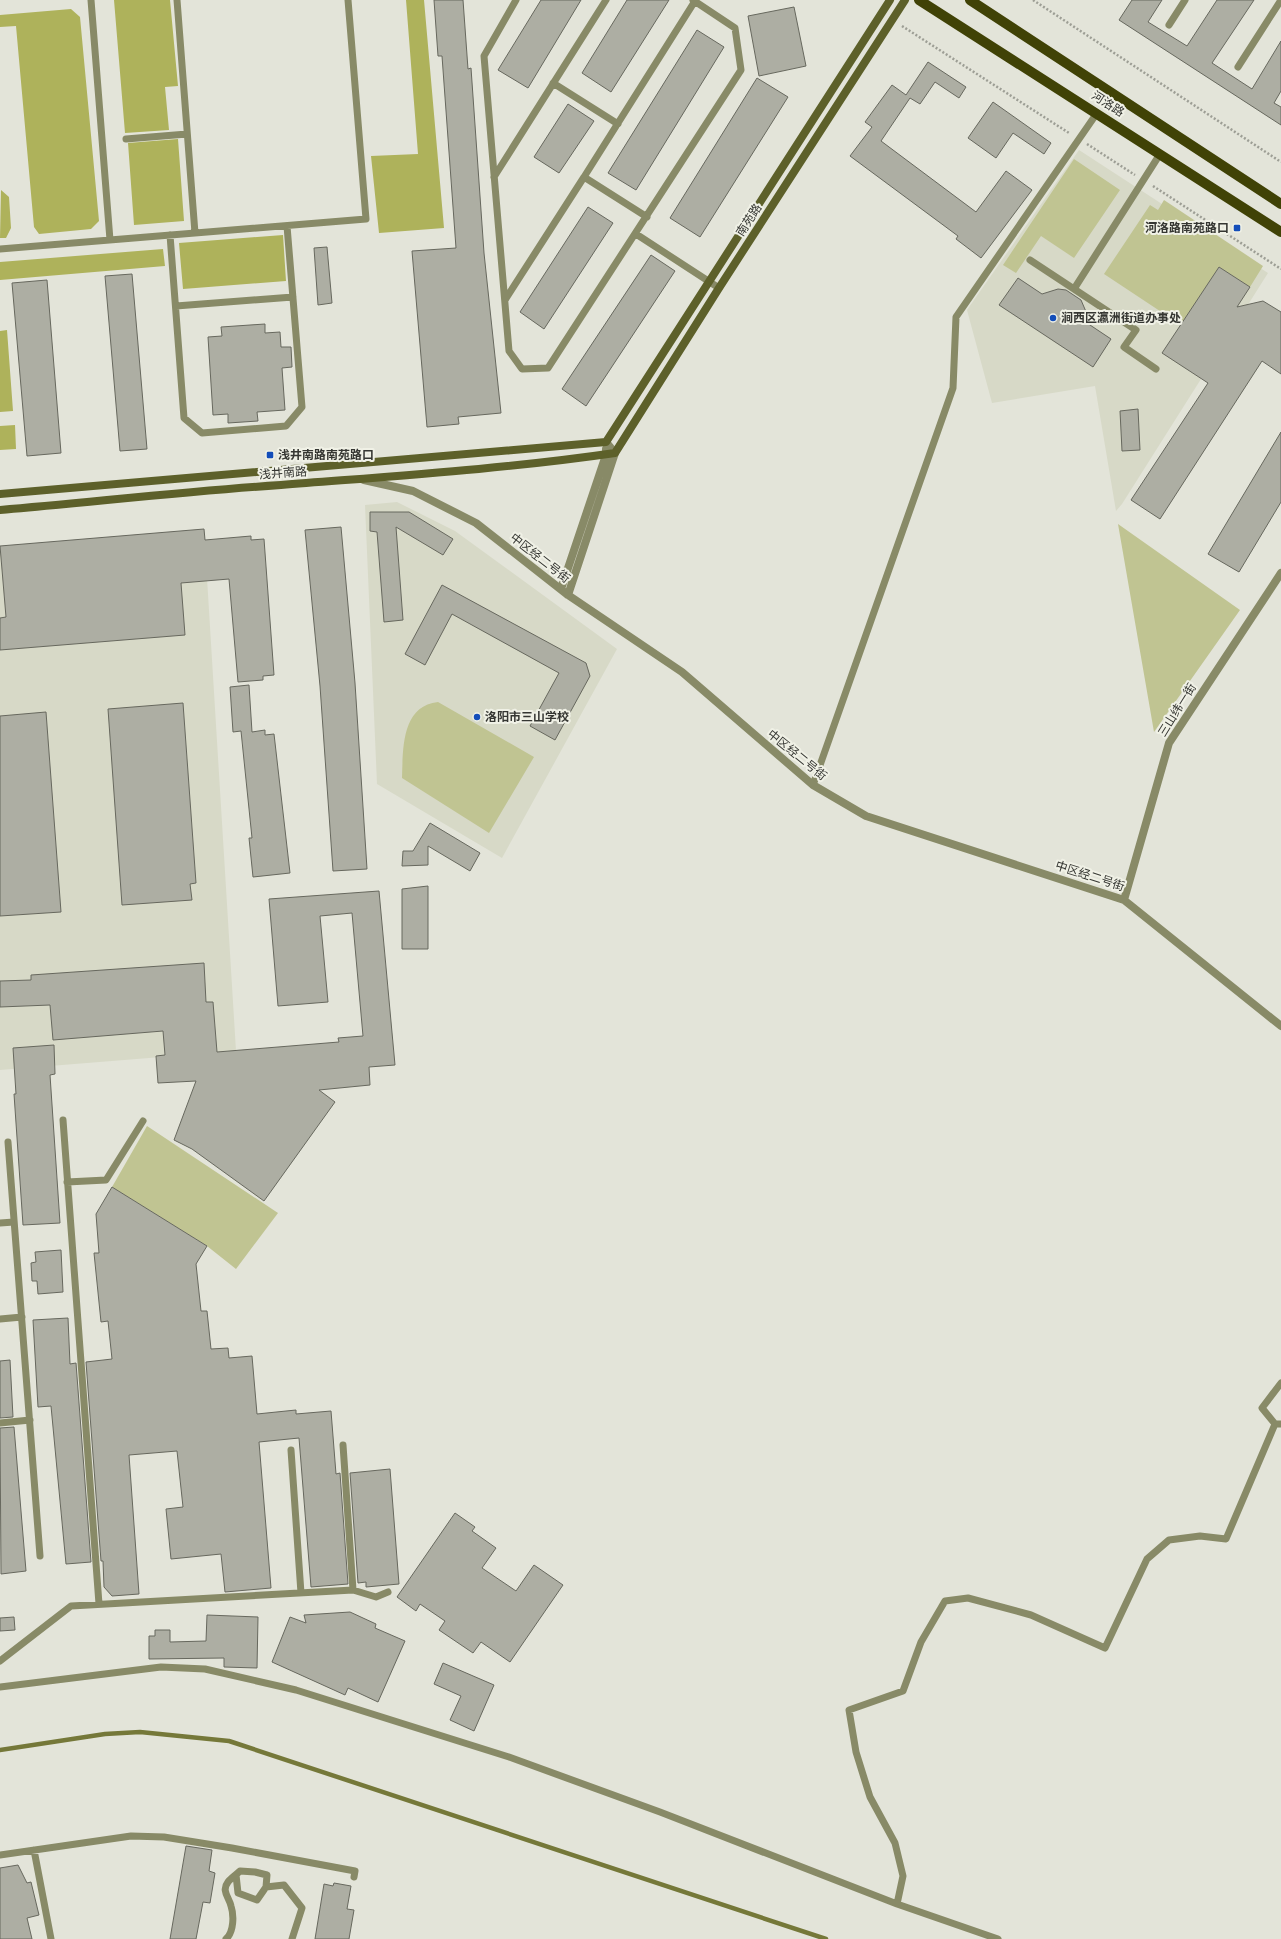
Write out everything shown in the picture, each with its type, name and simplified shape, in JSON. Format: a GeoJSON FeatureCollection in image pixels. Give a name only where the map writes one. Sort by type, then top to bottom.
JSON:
{"type":"FeatureCollection","features":[{"type":"Feature","properties":{"kind":"main road","name":"河洛路"},"geometry":{"type":"LineString","coordinates":[[919,0],[1281,232]]}},
{"type":"Feature","properties":{"kind":"main road","name":"河洛路"},"geometry":{"type":"LineString","coordinates":[[970,0],[1281,204]]}},
{"type":"Feature","properties":{"kind":"street","name":"南苑路"},"geometry":{"type":"LineString","coordinates":[[606,442],[890,0]]}},
{"type":"Feature","properties":{"kind":"street","name":"南苑路"},"geometry":{"type":"LineString","coordinates":[[615,454],[719,288],[905,0]]}},
{"type":"Feature","properties":{"kind":"street"},"geometry":{"type":"LineString","coordinates":[[565,592],[615,454],[606,442]]}},
{"type":"Feature","properties":{"kind":"street"},"geometry":{"type":"LineString","coordinates":[[565,592],[606,455],[606,442]]}},
{"type":"Feature","properties":{"kind":"street","name":"浅井南路"},"geometry":{"type":"LineString","coordinates":[[0,494],[606,442]]}},
{"type":"Feature","properties":{"kind":"street","name":"浅井南路"},"geometry":{"type":"LineString","coordinates":[[0,510],[281,485],[363,480],[615,454]]}},
{"type":"Feature","properties":{"kind":"street","name":"中区经二号街"},"geometry":{"type":"LineString","coordinates":[[363,480],[413,490],[476,523],[565,592],[682,672],[813,785],[866,816],[1124,900],[1281,1026]]}},
{"type":"Feature","properties":{"kind":"street","name":"三山纬一街"},"geometry":{"type":"LineString","coordinates":[[1124,900],[1169,743],[1281,573]]}},
{"type":"Feature","properties":{"kind":"lane"},"geometry":{"type":"LineString","coordinates":[[92,0],[110,240]]}},
{"type":"Feature","properties":{"kind":"lane"},"geometry":{"type":"LineString","coordinates":[[177,0],[195,233]]}},
{"type":"Feature","properties":{"kind":"lane"},"geometry":{"type":"LineString","coordinates":[[0,249],[366,219],[348,0]]}},
{"type":"Feature","properties":{"kind":"lane"},"geometry":{"type":"LineString","coordinates":[[505,300],[618,124],[694,1],[735,28],[740,70],[647,217],[548,368],[522,369],[509,351],[484,56],[516,0]]}},
{"type":"Feature","properties":{"kind":"lane"},"geometry":{"type":"LineString","coordinates":[[494,177],[606,0]]}},
{"type":"Feature","properties":{"kind":"lane"},"geometry":{"type":"LineString","coordinates":[[1169,25],[1185,0]]}},
{"type":"Feature","properties":{"kind":"lane"},"geometry":{"type":"LineString","coordinates":[[1238,67],[1281,0]]}},
{"type":"Feature","properties":{"kind":"lane"},"geometry":{"type":"LineString","coordinates":[[553,83],[618,124]]}},
{"type":"Feature","properties":{"kind":"lane"},"geometry":{"type":"LineString","coordinates":[[813,785],[953,388],[956,317],[1097,113]]}},
{"type":"Feature","properties":{"kind":"lane"},"geometry":{"type":"LineString","coordinates":[[126,139],[187,134]]}},
{"type":"Feature","properties":{"kind":"lane"},"geometry":{"type":"LineString","coordinates":[[1074,289],[1160,154]]}},
{"type":"Feature","properties":{"kind":"lane"},"geometry":{"type":"LineString","coordinates":[[584,177],[647,217]]}},
{"type":"Feature","properties":{"kind":"lane"},"geometry":{"type":"LineString","coordinates":[[170,235],[184,418],[202,433],[286,426],[302,407],[287,226]]}},
{"type":"Feature","properties":{"kind":"lane"},"geometry":{"type":"LineString","coordinates":[[636,234],[719,288]]}},
{"type":"Feature","properties":{"kind":"lane"},"geometry":{"type":"LineString","coordinates":[[1030,260],[1136,330],[1124,347],[1156,369]]}},
{"type":"Feature","properties":{"kind":"lane"},"geometry":{"type":"LineString","coordinates":[[176,306],[293,297]]}},
{"type":"Feature","properties":{"kind":"lane"},"geometry":{"type":"LineString","coordinates":[[62,1120],[99,1604]]}},
{"type":"Feature","properties":{"kind":"lane"},"geometry":{"type":"LineString","coordinates":[[67,1182],[106,1180],[143,1121]]}},
{"type":"Feature","properties":{"kind":"lane"},"geometry":{"type":"LineString","coordinates":[[8,1142],[40,1556]]}},
{"type":"Feature","properties":{"kind":"lane"},"geometry":{"type":"LineString","coordinates":[[0,1223],[14,1222]]}},
{"type":"Feature","properties":{"kind":"lane"},"geometry":{"type":"LineString","coordinates":[[0,1319],[22,1317]]}},
{"type":"Feature","properties":{"kind":"lane"},"geometry":{"type":"LineString","coordinates":[[897,1904],[903,1876],[897,1850],[895,1843],[870,1797],[856,1752],[849,1710],[903,1691],[922,1642],[945,1601],[968,1598],[1031,1615],[1105,1648],[1147,1559],[1169,1540],[1200,1536],[1226,1538],[1278,1424],[1262,1408],[1281,1383]]}},
{"type":"Feature","properties":{"kind":"lane"},"geometry":{"type":"LineString","coordinates":[[0,1423],[30,1420]]}},
{"type":"Feature","properties":{"kind":"lane"},"geometry":{"type":"LineString","coordinates":[[343,1446],[353,1590]]}},
{"type":"Feature","properties":{"kind":"lane"},"geometry":{"type":"LineString","coordinates":[[291,1450],[300,1593]]}},
{"type":"Feature","properties":{"kind":"lane"},"geometry":{"type":"LineString","coordinates":[[0,1660],[71,1606],[353,1590],[376,1596],[388,1592]]}},
{"type":"Feature","properties":{"kind":"lane"},"geometry":{"type":"LineString","coordinates":[[0,1687],[161,1667],[205,1669],[296,1690],[509,1757],[660,1812],[897,1904],[998,1939]]}},
{"type":"Feature","properties":{"kind":"lane"},"geometry":{"type":"LineString","coordinates":[[0,1855],[131,1836],[164,1837],[355,1871],[354,1877]]}},
{"type":"Feature","properties":{"kind":"lane"},"geometry":{"type":"LineString","coordinates":[[34,1850],[51,1939]]}},
{"type":"Feature","properties":{"kind":"lane"},"geometry":{"type":"LineString","coordinates":[[226,1939],[230,1935],[233,1922],[231,1906],[225,1895],[227,1883],[240,1871],[254,1872],[267,1875],[266,1887],[257,1900],[238,1893],[236,1875]]}},
{"type":"Feature","properties":{"kind":"lane"},"geometry":{"type":"LineString","coordinates":[[266,1887],[284,1885],[302,1908],[292,1939]]}},
{"type":"Feature","properties":{"kind":"path"},"geometry":{"type":"LineString","coordinates":[[1033,0],[1281,162]]}},
{"type":"Feature","properties":{"kind":"shaded area"},"geometry":{"type":"Polygon","coordinates":[[[1079,150],[1268,273],[1122,504],[1116,511],[1095,386],[992,403],[967,310],[1079,150]]]}},
{"type":"Feature","properties":{"kind":"shaded area","name":"洛阳市三山学校"},"geometry":{"type":"Polygon","coordinates":[[[397,502],[455,531],[617,649],[502,858],[377,784],[365,505],[397,502]]]}},
{"type":"Feature","properties":{"kind":"shaded area"},"geometry":{"type":"Polygon","coordinates":[[[204,529],[236,1051],[0,1070],[0,550],[204,529]]]}},
{"type":"Feature","properties":{"kind":"green space"},"geometry":{"type":"Polygon","coordinates":[[[114,0],[170,0],[178,86],[165,87],[169,130],[125,133],[114,0]]]}},
{"type":"Feature","properties":{"kind":"green space"},"geometry":{"type":"Polygon","coordinates":[[[406,0],[424,0],[444,228],[379,233],[371,156],[418,154],[406,0]]]}},
{"type":"Feature","properties":{"kind":"green space"},"geometry":{"type":"Polygon","coordinates":[[[71,9],[80,17],[99,221],[91,229],[39,234],[34,227],[16,26],[0,27],[0,15],[71,9]]]}},
{"type":"Feature","properties":{"kind":"green space"},"geometry":{"type":"Polygon","coordinates":[[[178,139],[184,221],[134,225],[128,143],[178,139]]]}},
{"type":"Feature","properties":{"kind":"green space"},"geometry":{"type":"Polygon","coordinates":[[[1074,159],[1120,190],[1074,258],[1041,236],[1016,273],[1003,265],[1074,159]]]}},
{"type":"Feature","properties":{"kind":"green space"},"geometry":{"type":"Polygon","coordinates":[[[1,190],[9,197],[11,228],[6,238],[0,238],[1,190]]]}},
{"type":"Feature","properties":{"kind":"green space"},"geometry":{"type":"Polygon","coordinates":[[[1164,200],[1263,266],[1250,287],[1219,267],[1181,325],[1104,274],[1150,205],[1158,210],[1164,200]]]}},
{"type":"Feature","properties":{"kind":"green space"},"geometry":{"type":"Polygon","coordinates":[[[283,235],[286,281],[183,289],[179,243],[283,235]]]}},
{"type":"Feature","properties":{"kind":"green space"},"geometry":{"type":"Polygon","coordinates":[[[163,249],[165,266],[0,280],[0,262],[163,249]]]}},
{"type":"Feature","properties":{"kind":"green space"},"geometry":{"type":"Polygon","coordinates":[[[7,330],[13,411],[0,412],[0,331],[7,330]]]}},
{"type":"Feature","properties":{"kind":"green space"},"geometry":{"type":"Polygon","coordinates":[[[15,425],[16,449],[0,450],[0,426],[15,425]]]}},
{"type":"Feature","properties":{"kind":"green space"},"geometry":{"type":"Polygon","coordinates":[[[1118,524],[1240,610],[1154,732],[1118,524]]]}},
{"type":"Feature","properties":{"kind":"green space"},"geometry":{"type":"Polygon","coordinates":[[[438,702],[534,757],[489,833],[402,778],[404,743],[406,731],[411,720],[417,712],[426,705],[438,702]]]}},
{"type":"Feature","properties":{"kind":"green space"},"geometry":{"type":"Polygon","coordinates":[[[147,1126],[278,1213],[236,1269],[207,1246],[112,1187],[147,1126]]]}},
{"type":"Feature","properties":{"kind":"building"},"geometry":{"type":"Polygon","coordinates":[[[434,0],[463,0],[468,69],[471,68],[484,253],[501,413],[458,417],[459,424],[427,427],[412,251],[456,248],[442,56],[438,56],[434,0]]]}},
{"type":"Feature","properties":{"kind":"building"},"geometry":{"type":"Polygon","coordinates":[[[541,0],[581,0],[528,88],[498,70],[541,0]]]}},
{"type":"Feature","properties":{"kind":"building"},"geometry":{"type":"Polygon","coordinates":[[[627,0],[669,0],[611,92],[582,73],[627,0]]]}},
{"type":"Feature","properties":{"kind":"building"},"geometry":{"type":"Polygon","coordinates":[[[1132,0],[1162,0],[1148,22],[1187,46],[1217,0],[1254,0],[1212,63],[1252,89],[1281,41],[1281,91],[1274,103],[1281,107],[1281,125],[1119,20],[1132,0]]]}},
{"type":"Feature","properties":{"kind":"building"},"geometry":{"type":"Polygon","coordinates":[[[794,7],[806,66],[759,76],[748,16],[794,7]]]}},
{"type":"Feature","properties":{"kind":"building"},"geometry":{"type":"Polygon","coordinates":[[[697,30],[724,47],[636,190],[608,173],[697,30]]]}},
{"type":"Feature","properties":{"kind":"building"},"geometry":{"type":"Polygon","coordinates":[[[928,62],[966,87],[959,98],[935,82],[920,104],[910,98],[881,141],[976,212],[1006,171],[1032,190],[981,258],[956,239],[958,236],[850,156],[872,127],[865,122],[892,85],[906,95],[928,62]]]}},
{"type":"Feature","properties":{"kind":"building"},"geometry":{"type":"Polygon","coordinates":[[[757,78],[788,97],[700,237],[670,218],[757,78]]]}},
{"type":"Feature","properties":{"kind":"building"},"geometry":{"type":"Polygon","coordinates":[[[993,102],[1051,143],[1044,154],[1013,133],[996,158],[968,138],[993,102]]]}},
{"type":"Feature","properties":{"kind":"building"},"geometry":{"type":"Polygon","coordinates":[[[568,104],[594,121],[559,173],[534,157],[568,104]]]}},
{"type":"Feature","properties":{"kind":"building"},"geometry":{"type":"Polygon","coordinates":[[[588,207],[613,223],[544,329],[520,312],[588,207]]]}},
{"type":"Feature","properties":{"kind":"building"},"geometry":{"type":"Polygon","coordinates":[[[327,247],[332,303],[318,305],[314,248],[327,247]]]}},
{"type":"Feature","properties":{"kind":"building"},"geometry":{"type":"Polygon","coordinates":[[[651,255],[675,271],[586,406],[562,389],[651,255]]]}},
{"type":"Feature","properties":{"kind":"building"},"geometry":{"type":"Polygon","coordinates":[[[1219,267],[1250,287],[1237,307],[1263,301],[1281,312],[1281,374],[1262,361],[1160,519],[1131,500],[1208,383],[1162,353],[1219,267]]]}},
{"type":"Feature","properties":{"kind":"building"},"geometry":{"type":"Polygon","coordinates":[[[132,274],[147,449],[120,451],[105,276],[132,274]]]}},
{"type":"Feature","properties":{"kind":"building","name":"涧西区瀛洲街道办事处"},"geometry":{"type":"Polygon","coordinates":[[[1018,278],[1042,294],[1058,289],[1066,290],[1081,300],[1087,314],[1087,323],[1111,339],[1093,367],[999,305],[1018,278]]]}},
{"type":"Feature","properties":{"kind":"building"},"geometry":{"type":"Polygon","coordinates":[[[47,280],[61,453],[27,456],[12,283],[47,280]]]}},
{"type":"Feature","properties":{"kind":"building"},"geometry":{"type":"Polygon","coordinates":[[[265,324],[265,333],[280,332],[281,347],[291,347],[292,367],[282,368],[285,410],[257,412],[258,421],[228,423],[228,414],[213,415],[208,337],[222,336],[221,327],[265,324]]]}},
{"type":"Feature","properties":{"kind":"building"},"geometry":{"type":"Polygon","coordinates":[[[1138,409],[1140,450],[1122,451],[1120,411],[1138,409]]]}},
{"type":"Feature","properties":{"kind":"building"},"geometry":{"type":"Polygon","coordinates":[[[1281,432],[1281,502],[1239,572],[1208,554],[1281,432]]]}},
{"type":"Feature","properties":{"kind":"building"},"geometry":{"type":"Polygon","coordinates":[[[370,512],[409,512],[453,539],[443,555],[396,527],[403,620],[384,622],[377,532],[370,531],[370,512]]]}},
{"type":"Feature","properties":{"kind":"building"},"geometry":{"type":"Polygon","coordinates":[[[341,527],[355,683],[367,869],[333,871],[320,686],[305,530],[341,527]]]}},
{"type":"Feature","properties":{"kind":"building"},"geometry":{"type":"Polygon","coordinates":[[[204,529],[205,540],[251,536],[251,540],[264,539],[274,675],[263,676],[263,680],[238,682],[229,579],[181,583],[185,635],[0,650],[0,618],[6,617],[0,546],[204,529]]]}},
{"type":"Feature","properties":{"kind":"building"},"geometry":{"type":"Polygon","coordinates":[[[442,585],[586,663],[590,676],[555,740],[530,726],[559,673],[452,614],[425,665],[405,654],[442,585]]]}},
{"type":"Feature","properties":{"kind":"building"},"geometry":{"type":"Polygon","coordinates":[[[249,685],[252,732],[265,730],[265,735],[274,734],[290,873],[253,877],[249,838],[252,838],[241,731],[233,732],[230,687],[249,685]]]}},
{"type":"Feature","properties":{"kind":"building"},"geometry":{"type":"Polygon","coordinates":[[[183,703],[196,883],[190,884],[192,900],[122,905],[108,709],[183,703]]]}},
{"type":"Feature","properties":{"kind":"building"},"geometry":{"type":"Polygon","coordinates":[[[46,712],[61,912],[0,916],[0,716],[46,712]]]}},
{"type":"Feature","properties":{"kind":"building"},"geometry":{"type":"Polygon","coordinates":[[[430,823],[480,853],[470,871],[428,846],[428,865],[402,866],[403,851],[413,851],[430,823]]]}},
{"type":"Feature","properties":{"kind":"building"},"geometry":{"type":"Polygon","coordinates":[[[428,886],[428,949],[402,949],[402,889],[428,886]]]}},
{"type":"Feature","properties":{"kind":"building"},"geometry":{"type":"Polygon","coordinates":[[[379,891],[395,1065],[369,1067],[370,1085],[319,1090],[335,1102],[264,1201],[192,1149],[174,1140],[196,1081],[158,1083],[156,1056],[165,1055],[163,1031],[53,1040],[50,1005],[0,1007],[0,981],[31,980],[31,975],[204,963],[206,1002],[213,1002],[217,1052],[339,1042],[338,1038],[363,1036],[352,913],[320,916],[328,1002],[278,1006],[269,899],[379,891]]]}},
{"type":"Feature","properties":{"kind":"building"},"geometry":{"type":"Polygon","coordinates":[[[54,1045],[55,1074],[50,1075],[60,1223],[23,1225],[14,1094],[16,1094],[13,1048],[54,1045]]]}},
{"type":"Feature","properties":{"kind":"building"},"geometry":{"type":"Polygon","coordinates":[[[112,1187],[207,1246],[196,1264],[201,1311],[207,1311],[211,1349],[228,1348],[229,1358],[252,1356],[257,1414],[296,1410],[296,1414],[331,1411],[336,1474],[340,1473],[348,1584],[311,1587],[299,1438],[259,1442],[271,1588],[225,1592],[221,1554],[171,1559],[166,1509],[183,1507],[177,1451],[129,1455],[139,1594],[112,1596],[104,1587],[86,1362],[112,1359],[108,1321],[101,1322],[94,1253],[99,1253],[96,1214],[112,1187]]]}},
{"type":"Feature","properties":{"kind":"building"},"geometry":{"type":"Polygon","coordinates":[[[61,1250],[63,1292],[38,1294],[37,1281],[32,1281],[31,1263],[36,1262],[35,1252],[61,1250]]]}},
{"type":"Feature","properties":{"kind":"building"},"geometry":{"type":"Polygon","coordinates":[[[68,1318],[70,1364],[76,1363],[91,1562],[66,1564],[51,1406],[38,1407],[33,1320],[68,1318]]]}},
{"type":"Feature","properties":{"kind":"building"},"geometry":{"type":"Polygon","coordinates":[[[10,1360],[13,1417],[0,1418],[0,1361],[10,1360]]]}},
{"type":"Feature","properties":{"kind":"building"},"geometry":{"type":"Polygon","coordinates":[[[14,1427],[26,1571],[1,1574],[0,1428],[14,1427]]]}},
{"type":"Feature","properties":{"kind":"building"},"geometry":{"type":"Polygon","coordinates":[[[390,1469],[399,1584],[366,1587],[366,1582],[358,1583],[350,1473],[390,1469]]]}},
{"type":"Feature","properties":{"kind":"building"},"geometry":{"type":"Polygon","coordinates":[[[455,1513],[475,1527],[472,1531],[496,1548],[482,1568],[516,1591],[534,1565],[563,1585],[510,1662],[481,1642],[473,1653],[439,1630],[445,1621],[420,1604],[416,1611],[397,1597],[455,1513]]]}},
{"type":"Feature","properties":{"kind":"building"},"geometry":{"type":"Polygon","coordinates":[[[350,1612],[376,1624],[375,1628],[405,1641],[378,1702],[348,1688],[345,1695],[272,1662],[290,1617],[306,1623],[304,1615],[350,1612]]]}},
{"type":"Feature","properties":{"kind":"building"},"geometry":{"type":"Polygon","coordinates":[[[207,1615],[258,1617],[257,1668],[224,1667],[224,1658],[149,1659],[149,1636],[155,1636],[155,1630],[170,1630],[170,1642],[206,1641],[207,1615]]]}},
{"type":"Feature","properties":{"kind":"building"},"geometry":{"type":"Polygon","coordinates":[[[14,1617],[15,1630],[0,1631],[0,1618],[14,1617]]]}},
{"type":"Feature","properties":{"kind":"building"},"geometry":{"type":"Polygon","coordinates":[[[443,1663],[494,1685],[474,1731],[450,1720],[461,1696],[434,1684],[443,1663]]]}},
{"type":"Feature","properties":{"kind":"building"},"geometry":{"type":"Polygon","coordinates":[[[186,1846],[212,1850],[209,1871],[215,1873],[210,1903],[203,1902],[196,1939],[170,1939],[186,1846]]]}},
{"type":"Feature","properties":{"kind":"building"},"geometry":{"type":"Polygon","coordinates":[[[18,1865],[27,1883],[31,1882],[39,1915],[27,1918],[32,1939],[0,1939],[0,1868],[18,1865]]]}},
{"type":"Feature","properties":{"kind":"building"},"geometry":{"type":"Polygon","coordinates":[[[334,1883],[351,1886],[347,1909],[354,1910],[349,1939],[315,1939],[324,1884],[333,1886],[334,1883]]]}},
{"type":"Feature","properties":{"kind":"waterway"},"geometry":{"type":"LineString","coordinates":[[0,1750],[105,1734],[140,1732],[229,1741],[826,1939]]}},
{"type":"Feature","properties":{"kind":"place","name":"河洛路南苑路口"},"geometry":{"type":"Point","coordinates":[1237,228]}},
{"type":"Feature","properties":{"kind":"place","name":"涧西区瀛洲街道办事处"},"geometry":{"type":"Point","coordinates":[1053,318]}},
{"type":"Feature","properties":{"kind":"place","name":"浅井南路南苑路口"},"geometry":{"type":"Point","coordinates":[270,455]}},
{"type":"Feature","properties":{"kind":"place","name":"洛阳市三山学校"},"geometry":{"type":"Point","coordinates":[477,717]}}]}
